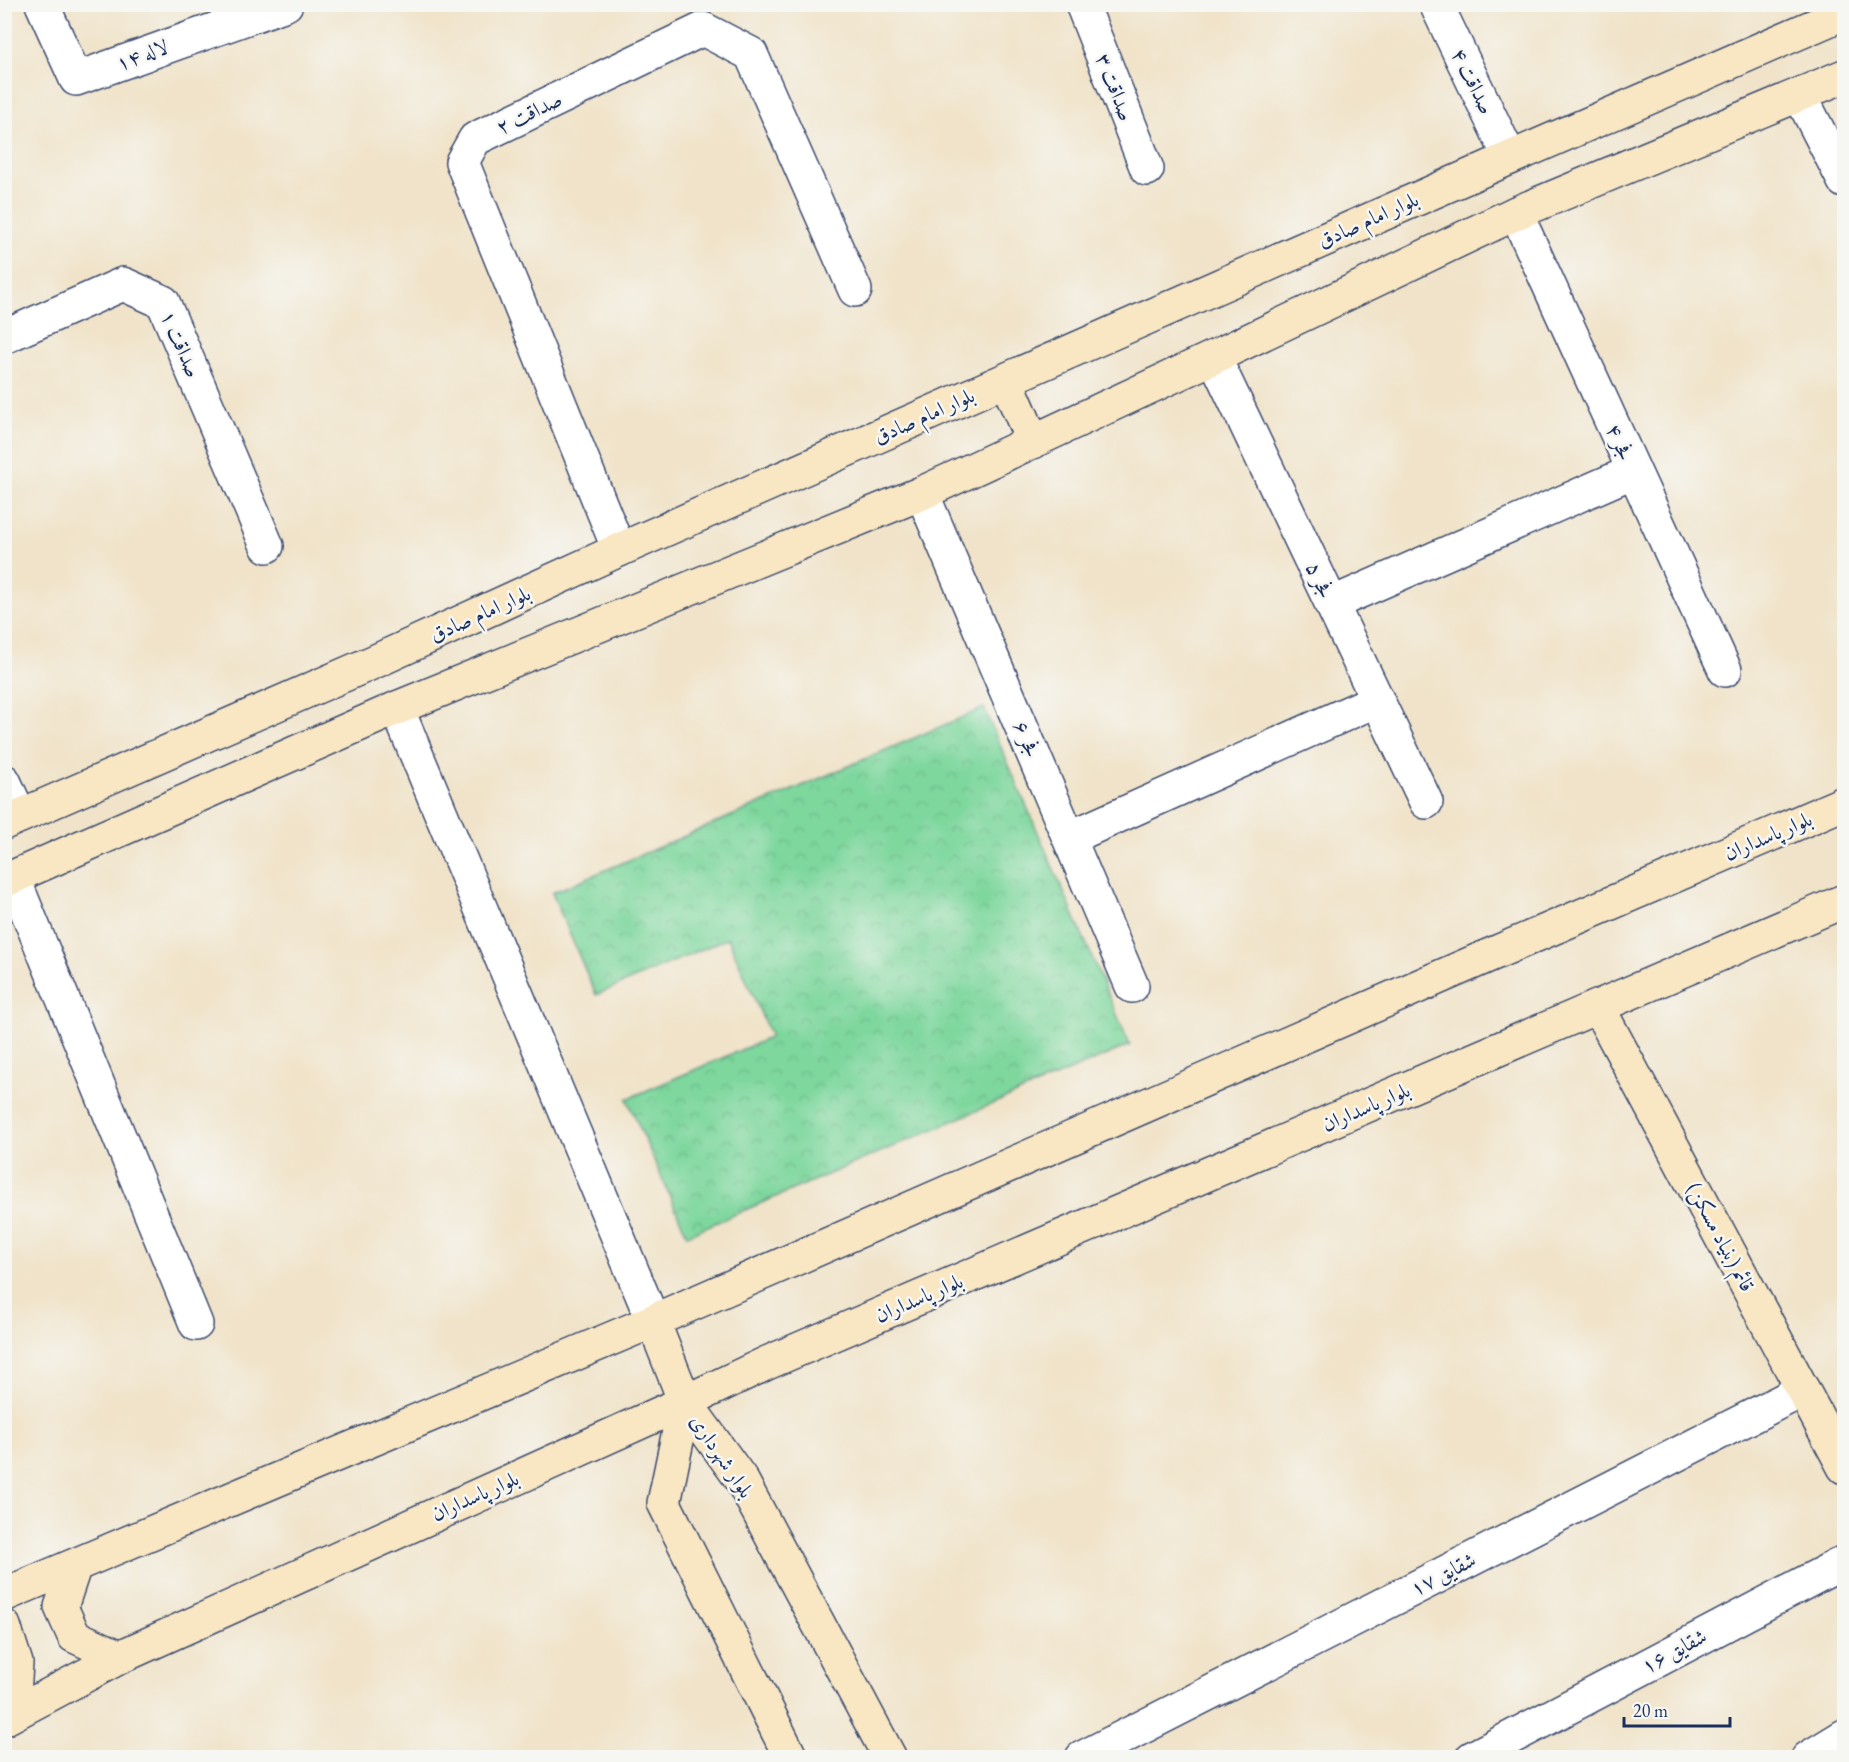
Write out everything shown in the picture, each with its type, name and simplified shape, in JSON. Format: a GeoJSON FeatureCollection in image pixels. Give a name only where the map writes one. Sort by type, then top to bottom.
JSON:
{"type":"FeatureCollection","features":[{"type":"Feature","properties":{"kind":"main road","name":"بلوار امام صادق"},"geometry":{"type":"LineString","coordinates":[[12,819],[376,661],[620,550],[1509,158],[1845,13]]}},
{"type":"Feature","properties":{"kind":"main road"},"geometry":{"type":"LineString","coordinates":[[9,879],[397,708],[921,493],[1516,213],[1845,76]]}},
{"type":"Feature","properties":{"kind":"main road"},"geometry":{"type":"LineString","coordinates":[[1006,380],[1033,442]]}},
{"type":"Feature","properties":{"kind":"main road"},"geometry":{"type":"LineString","coordinates":[[376,661],[397,708]]}},
{"type":"Feature","properties":{"kind":"main road","name":"بلوار پاسداران"},"geometry":{"type":"LineString","coordinates":[[4,1595],[653,1321],[1367,1008],[1845,803]]}},
{"type":"Feature","properties":{"kind":"main road","name":"بلوار پاسداران"},"geometry":{"type":"LineString","coordinates":[[4,1718],[120,1657],[767,1363],[1845,901]]}},
{"type":"Feature","properties":{"kind":"main road","name":"قائم (بنیاد مسکن)"},"geometry":{"type":"LineString","coordinates":[[1598,1007],[1845,1467]]}},
{"type":"Feature","properties":{"kind":"main road"},"geometry":{"type":"LineString","coordinates":[[653,1321],[685,1402]]}},
{"type":"Feature","properties":{"kind":"main road","name":"بلوار شهرداری"},"geometry":{"type":"LineString","coordinates":[[685,1402],[664,1503],[791,1758]]}},
{"type":"Feature","properties":{"kind":"main road","name":"بلوار شهرداری"},"geometry":{"type":"LineString","coordinates":[[685,1402],[741,1479],[890,1758]]}},
{"type":"Feature","properties":{"kind":"main road"},"geometry":{"type":"LineString","coordinates":[[75,1565],[61,1607],[74,1636],[120,1657]]}},
{"type":"Feature","properties":{"kind":"main road"},"geometry":{"type":"LineString","coordinates":[[4,1626],[16,1663],[14,1695],[4,1718]]}},
{"type":"Feature","properties":{"kind":"street","name":"لاله ۱۴"},"geometry":{"type":"LineString","coordinates":[[42,4],[76,79],[286,4]]}},
{"type":"Feature","properties":{"kind":"street","name":"صداقت ۳"},"geometry":{"type":"LineString","coordinates":[[1082,4],[1147,170]]}},
{"type":"Feature","properties":{"kind":"street","name":"صداقت ۴"},"geometry":{"type":"LineString","coordinates":[[1436,4],[1509,158]]}},
{"type":"Feature","properties":{"kind":"street","name":"صداقت ۲"},"geometry":{"type":"LineString","coordinates":[[620,550],[462,162],[475,139],[703,29],[751,54],[855,290]]}},
{"type":"Feature","properties":{"kind":"street"},"geometry":{"type":"LineString","coordinates":[[1800,95],[1845,181]]}},
{"type":"Feature","properties":{"kind":"street","name":"فجر ۴"},"geometry":{"type":"LineString","coordinates":[[1516,213],[1725,670]]}},
{"type":"Feature","properties":{"kind":"street","name":"صداقت ۱"},"geometry":{"type":"LineString","coordinates":[[4,337],[123,284],[163,302],[267,546]]}},
{"type":"Feature","properties":{"kind":"street","name":"فجر ۵"},"geometry":{"type":"LineString","coordinates":[[1214,357],[1426,802]]}},
{"type":"Feature","properties":{"kind":"street"},"geometry":{"type":"LineString","coordinates":[[1331,604],[1634,471]]}},
{"type":"Feature","properties":{"kind":"street","name":"فجر ۶"},"geometry":{"type":"LineString","coordinates":[[921,493],[1132,986]]}},
{"type":"Feature","properties":{"kind":"street"},"geometry":{"type":"LineString","coordinates":[[1069,838],[1377,700]]}},
{"type":"Feature","properties":{"kind":"street"},"geometry":{"type":"LineString","coordinates":[[397,708],[653,1321]]}},
{"type":"Feature","properties":{"kind":"street"},"geometry":{"type":"LineString","coordinates":[[4,781],[12,819]]}},
{"type":"Feature","properties":{"kind":"street"},"geometry":{"type":"LineString","coordinates":[[9,879],[196,1324]]}},
{"type":"Feature","properties":{"kind":"street","name":"شقایق ۱۷"},"geometry":{"type":"LineString","coordinates":[[1082,1758],[1803,1390]]}},
{"type":"Feature","properties":{"kind":"street","name":"شقایق ۱۶"},"geometry":{"type":"LineString","coordinates":[[1472,1758],[1845,1562]]}},
{"type":"Feature","properties":{"kind":"street"},"geometry":{"type":"LineString","coordinates":[[1808,1758],[1845,1736]]}},
{"type":"Feature","properties":{"kind":"green space"},"geometry":{"type":"Polygon","coordinates":[[[984,708],[1130,1045],[687,1235],[627,1099],[771,1037],[728,938],[596,995],[552,893],[984,708]]]}}]}
